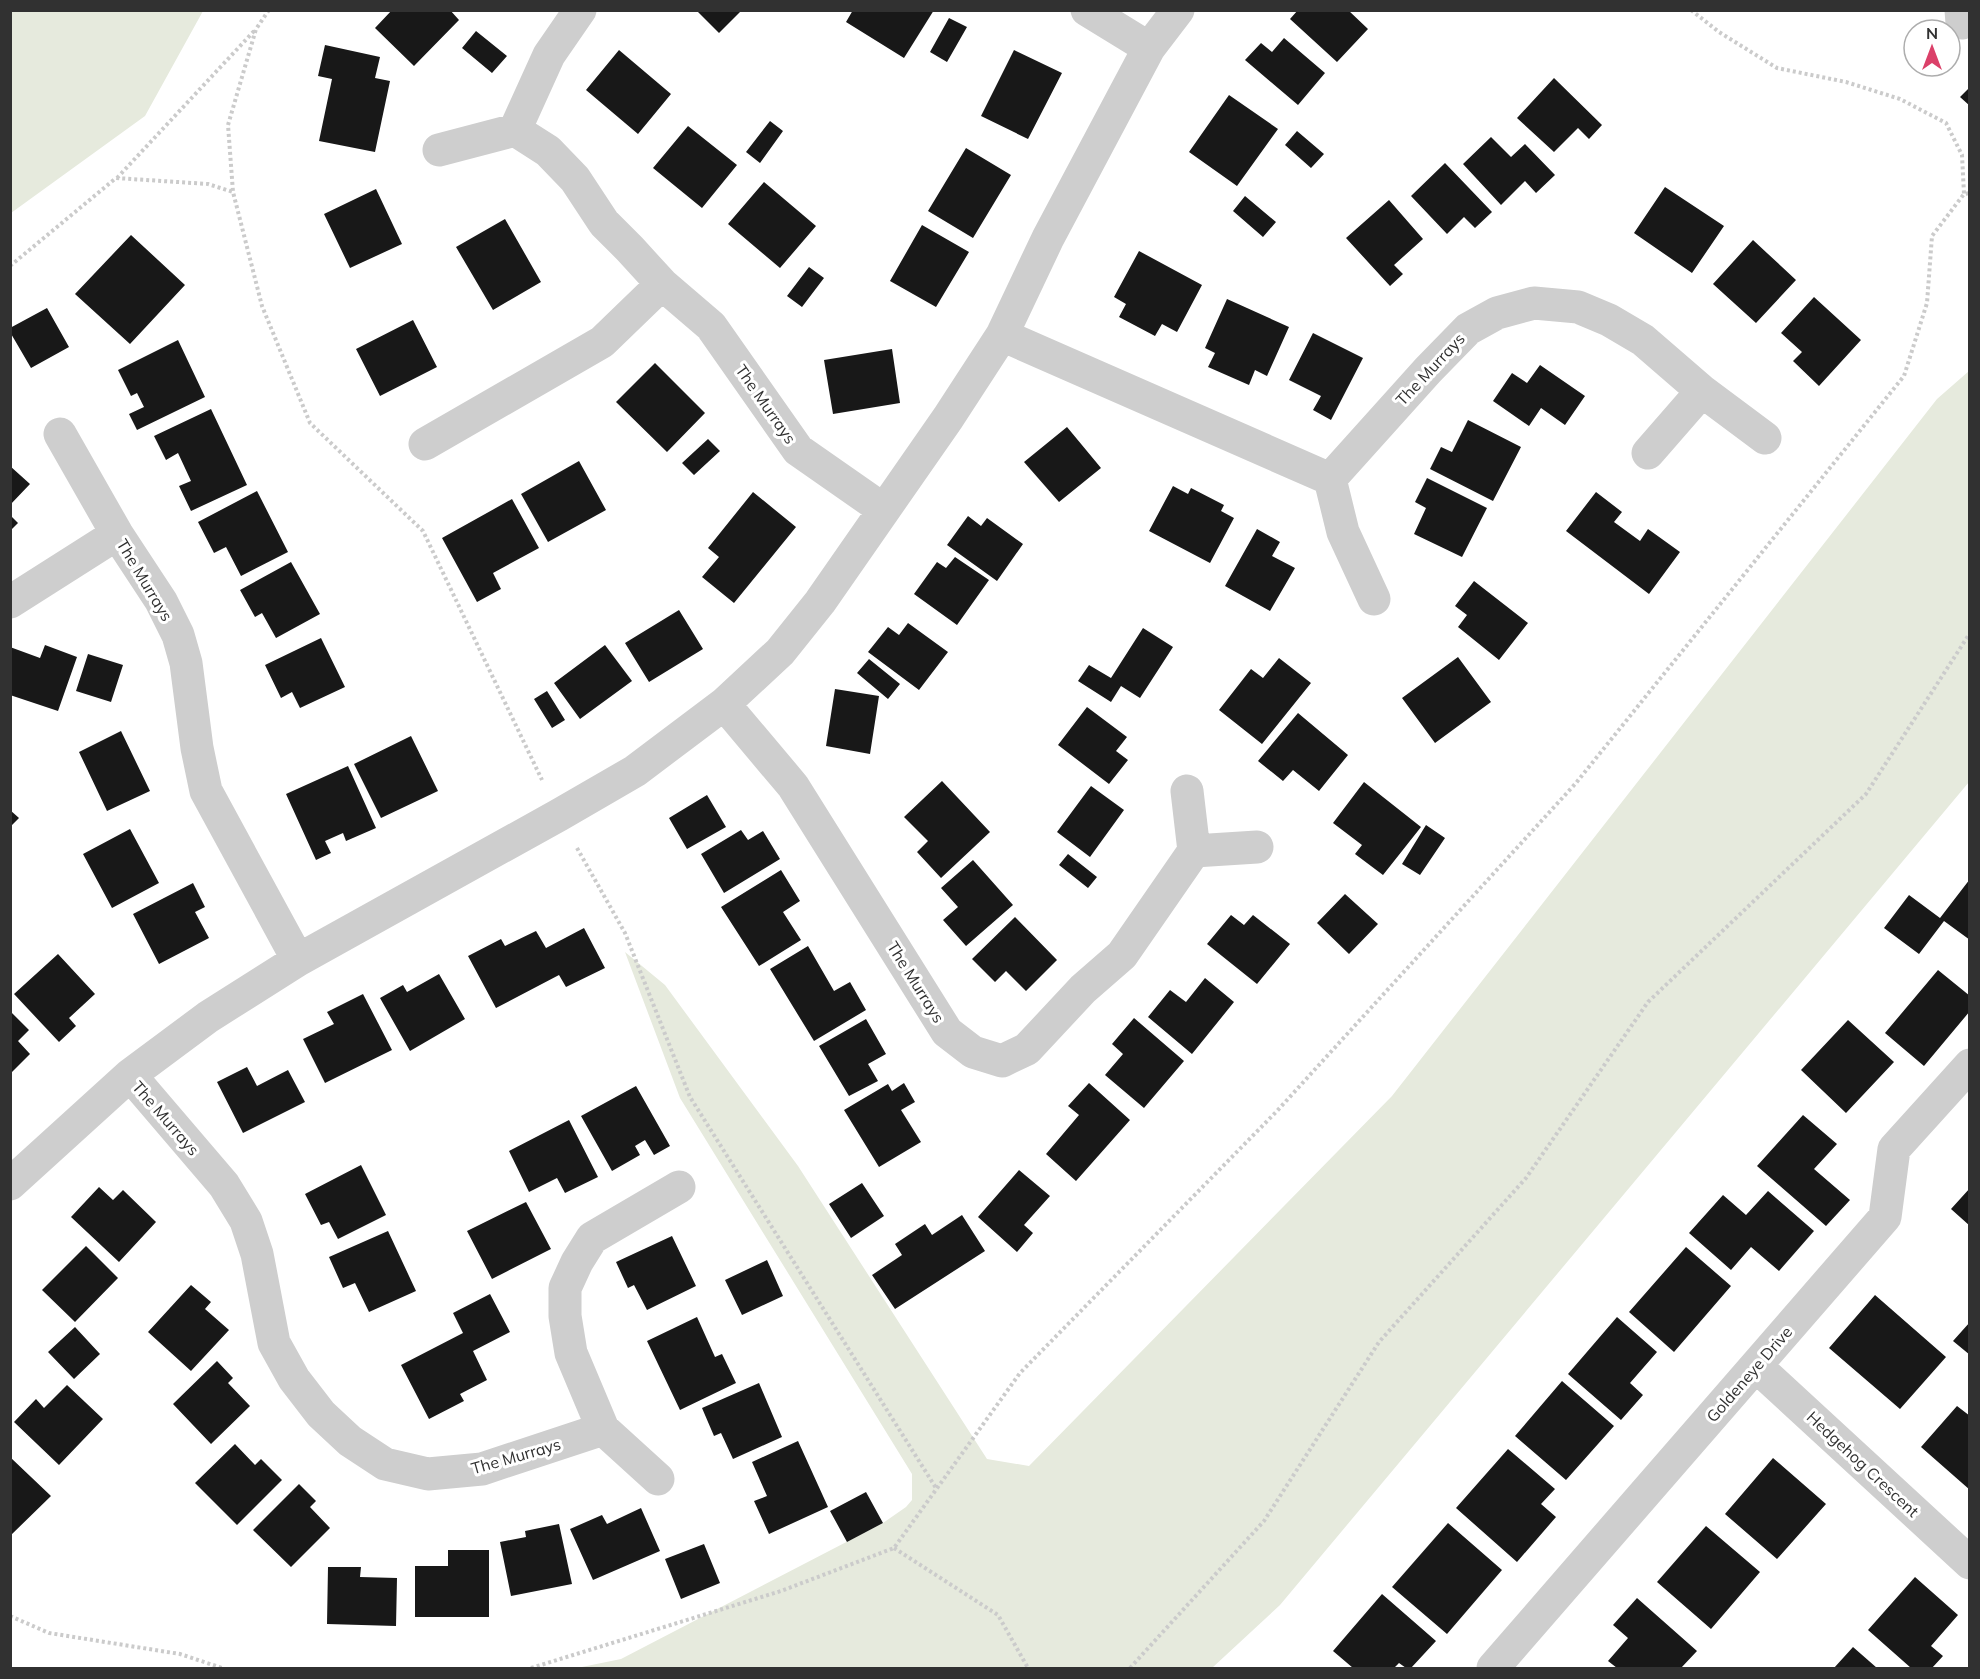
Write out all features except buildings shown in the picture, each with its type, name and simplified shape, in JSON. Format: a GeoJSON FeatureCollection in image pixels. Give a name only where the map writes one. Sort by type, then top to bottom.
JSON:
{"type":"FeatureCollection","features":[{"type":"Feature","properties":{"kind":"street"},"geometry":{"type":"LineString","coordinates":[[439,150],[515,130],[549,55],[580,10]]}},
{"type":"Feature","properties":{"kind":"street"},"geometry":{"type":"LineString","coordinates":[[1087,10],[1149,48]]}},
{"type":"Feature","properties":{"kind":"street","name":"The Murrays"},"geometry":{"type":"LineString","coordinates":[[10,1184],[130,1076],[208,1017],[298,960],[635,771],[724,705],[780,652],[820,602],[948,418],[1002,335],[1048,238],[1149,48],[1178,10]]}},
{"type":"Feature","properties":{"kind":"street","name":"The Murrays"},"geometry":{"type":"LineString","coordinates":[[515,130],[548,151],[575,179],[604,223],[662,284],[711,326],[798,450],[884,510]]}},
{"type":"Feature","properties":{"kind":"street"},"geometry":{"type":"LineString","coordinates":[[425,444],[602,342],[662,284]]}},
{"type":"Feature","properties":{"kind":"street","name":"The Murrays"},"geometry":{"type":"LineString","coordinates":[[1330,479],[1468,329],[1497,312],[1534,303],[1578,308],[1609,320],[1643,340],[1702,391],[1765,438]]}},
{"type":"Feature","properties":{"kind":"street"},"geometry":{"type":"LineString","coordinates":[[1002,335],[1330,479],[1343,532],[1374,599]]}},
{"type":"Feature","properties":{"kind":"street"},"geometry":{"type":"LineString","coordinates":[[1648,453],[1702,391]]}},
{"type":"Feature","properties":{"kind":"street","name":"The Murrays"},"geometry":{"type":"LineString","coordinates":[[60,434],[178,635],[186,663],[197,748],[206,791],[298,960]]}},
{"type":"Feature","properties":{"kind":"street","name":"The Murrays"},"geometry":{"type":"LineString","coordinates":[[10,602],[117,534]]}},
{"type":"Feature","properties":{"kind":"street","name":"The Murrays"},"geometry":{"type":"LineString","coordinates":[[724,705],[793,786],[947,1032],[973,1052],[1002,1061],[1027,1049],[1083,988],[1122,955],[1194,851]]}},
{"type":"Feature","properties":{"kind":"street"},"geometry":{"type":"LineString","coordinates":[[1187,791],[1194,851],[1257,846]]}},
{"type":"Feature","properties":{"kind":"street","name":"Goldeneye Drive"},"geometry":{"type":"LineString","coordinates":[[1493,1668],[1885,1217],[1894,1149],[1970,1065]]}},
{"type":"Feature","properties":{"kind":"street","name":"The Murrays"},"geometry":{"type":"LineString","coordinates":[[130,1076],[224,1185],[246,1221],[257,1254],[274,1343],[294,1379],[321,1414],[350,1441],[385,1464],[428,1474],[482,1469],[603,1429]]}},
{"type":"Feature","properties":{"kind":"street"},"geometry":{"type":"LineString","coordinates":[[658,1479],[603,1429],[571,1353],[565,1316],[565,1288],[592,1238],[679,1187]]}},
{"type":"Feature","properties":{"kind":"street","name":"Hedgehog Crescent"},"geometry":{"type":"LineString","coordinates":[[1756,1366],[1970,1563]]}},
{"type":"Feature","properties":{"kind":"path"},"geometry":{"type":"LineString","coordinates":[[10,266],[116,178],[256,29],[269,10]]}},
{"type":"Feature","properties":{"kind":"path"},"geometry":{"type":"LineString","coordinates":[[531,1668],[577,1656],[781,1591],[894,1548],[1020,1372],[1277,1111],[1576,783],[1904,376],[1926,303],[1932,236],[1967,193],[1962,154],[1946,123],[1900,99],[1845,82],[1777,68],[1719,32],[1690,10]]}},
{"type":"Feature","properties":{"kind":"path"},"geometry":{"type":"LineString","coordinates":[[256,29],[228,125],[233,192],[262,306],[310,423],[423,531],[559,815],[625,933],[690,1097],[936,1488]]}},
{"type":"Feature","properties":{"kind":"path"},"geometry":{"type":"LineString","coordinates":[[116,178],[208,184],[233,192]]}},
{"type":"Feature","properties":{"kind":"path"},"geometry":{"type":"LineString","coordinates":[[1130,1668],[1264,1521],[1379,1342],[1526,1178],[1648,1002],[1866,794],[1970,633]]}},
{"type":"Feature","properties":{"kind":"path"},"geometry":{"type":"LineString","coordinates":[[894,1548],[998,1614],[1028,1668]]}},
{"type":"Feature","properties":{"kind":"path"},"geometry":{"type":"LineString","coordinates":[[10,1616],[49,1633],[180,1654],[222,1668]]}},
{"type":"Feature","properties":{"kind":"shaded area"},"geometry":{"type":"Polygon","coordinates":[[[11,10],[203,11],[145,116],[11,213],[11,10]]]}},
{"type":"Feature","properties":{"kind":"shaded area"},"geometry":{"type":"Polygon","coordinates":[[[1969,371],[1969,782],[1280,1605],[1212,1668],[577,1668],[621,1659],[883,1523],[912,1500],[912,1474],[680,1098],[625,952],[665,985],[798,1166],[987,1459],[1029,1466],[1392,1096],[1937,399],[1969,371]]]}}]}
